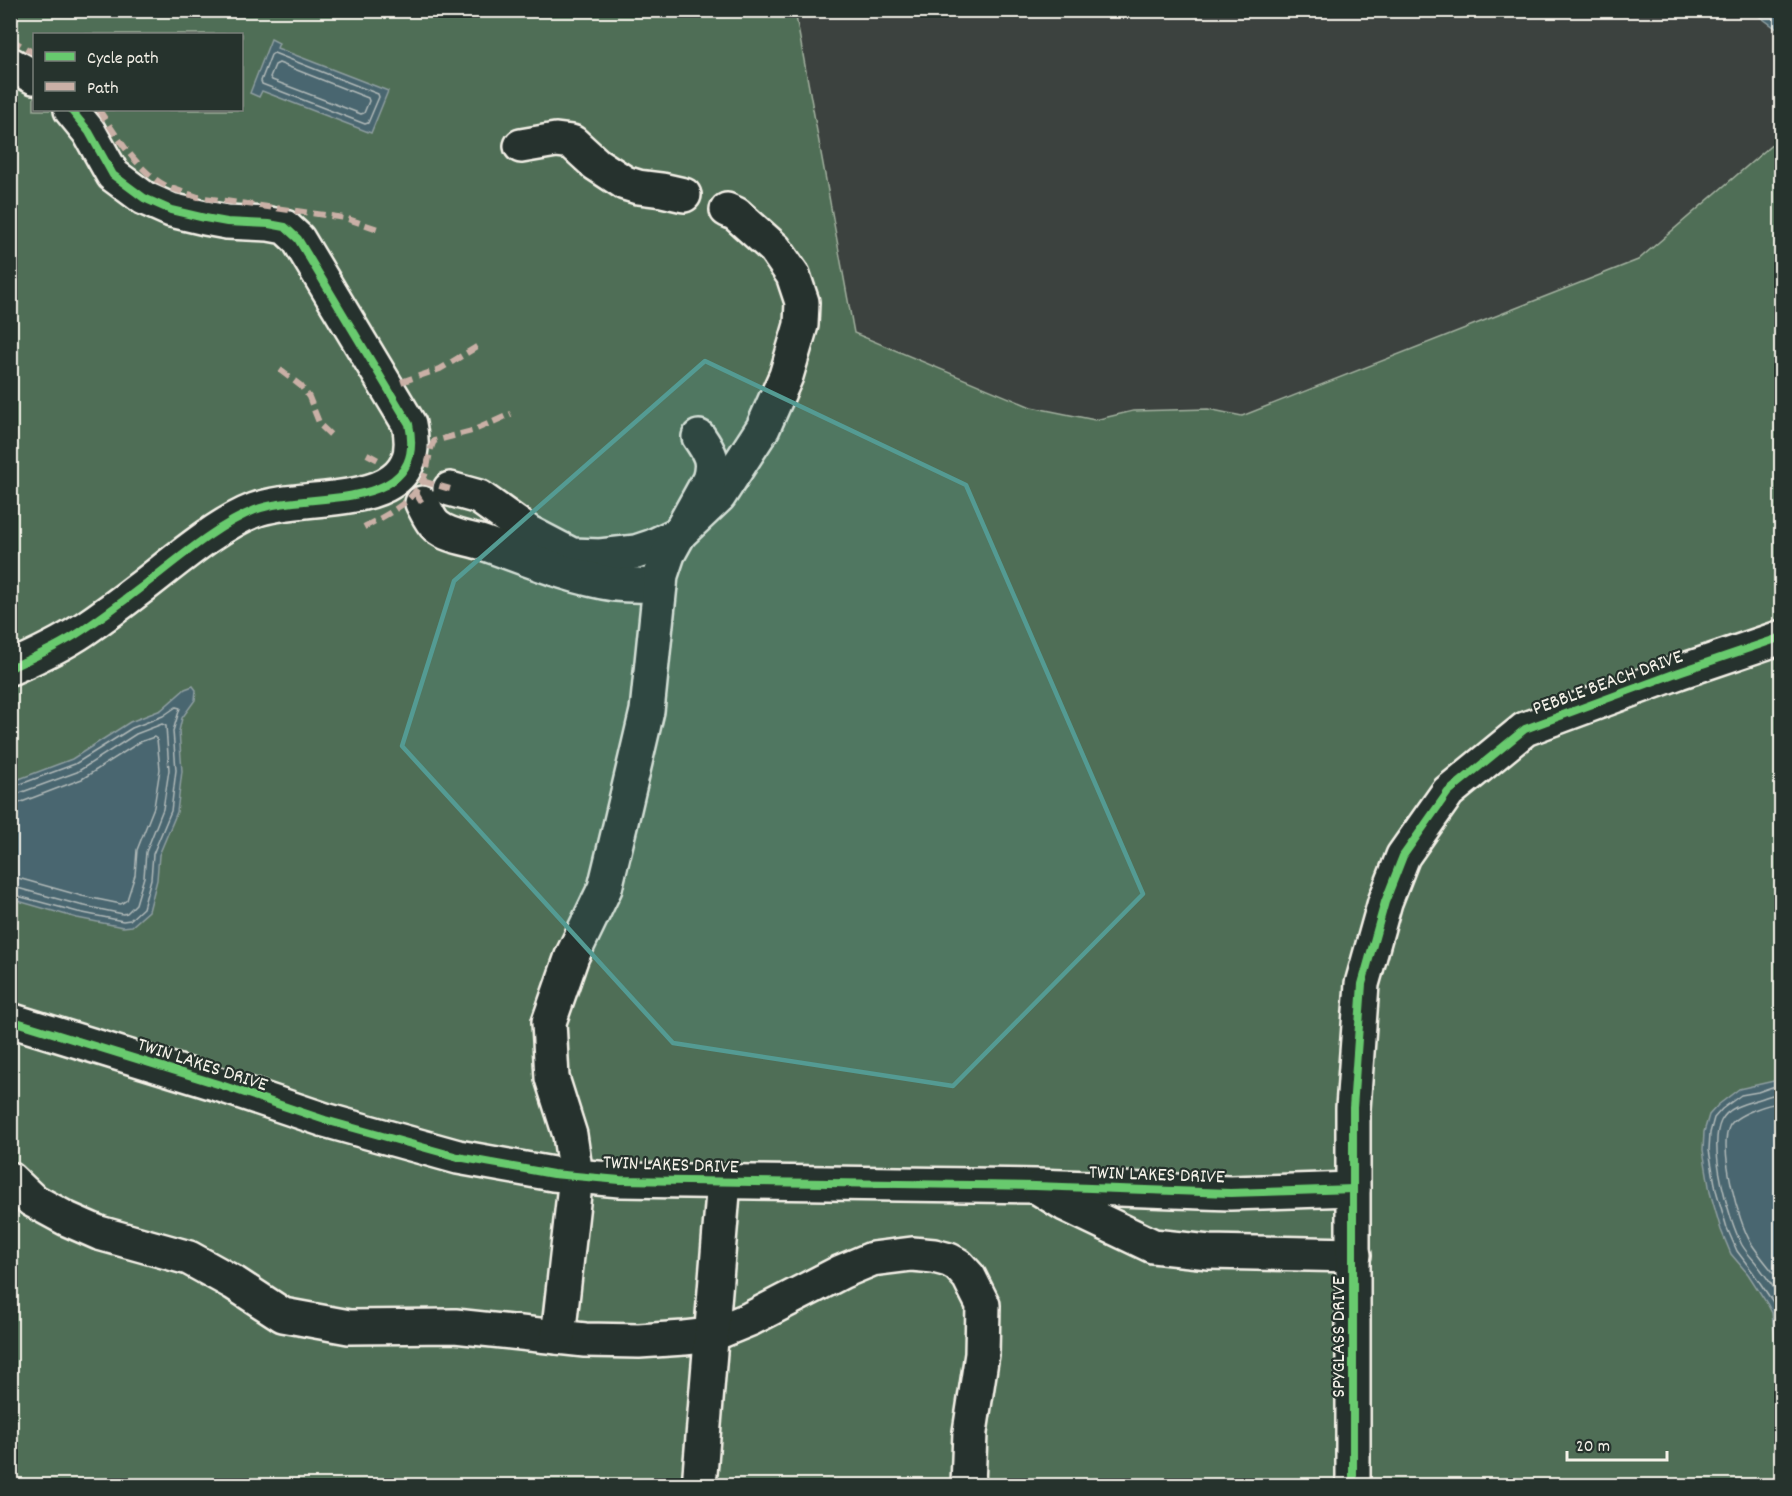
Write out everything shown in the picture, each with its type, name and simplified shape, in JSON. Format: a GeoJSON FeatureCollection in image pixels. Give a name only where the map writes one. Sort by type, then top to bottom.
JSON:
{"type":"FeatureCollection","features":[{"type":"Feature","properties":{"kind":"street"},"geometry":{"type":"LineString","coordinates":[[10,64],[33,76]]}},
{"type":"Feature","properties":{"kind":"street"},"geometry":{"type":"LineString","coordinates":[[10,668],[82,631],[237,518],[258,509],[280,504],[361,495],[379,489],[392,482],[409,464],[412,449],[410,424],[298,239],[285,227],[205,218],[171,210],[144,198],[113,175],[89,132],[72,111]]}},
{"type":"Feature","properties":{"kind":"street"},"geometry":{"type":"LineString","coordinates":[[520,146],[556,140],[572,142],[596,164],[625,183],[684,195]]}},
{"type":"Feature","properties":{"kind":"street"},"geometry":{"type":"LineString","coordinates":[[660,585],[633,586],[586,578],[472,539],[453,536],[436,526],[436,496],[479,497],[524,524],[528,532],[572,555],[600,556],[643,550],[680,532],[719,496],[763,428],[786,376],[801,325],[802,302],[793,275],[775,249],[766,245],[736,214],[726,210]]}},
{"type":"Feature","properties":{"kind":"street"},"geometry":{"type":"LineString","coordinates":[[568,1338],[576,1176],[570,1135],[552,1077],[549,1022],[572,956],[604,888],[618,837],[647,711],[661,576],[668,554],[709,480],[712,469],[710,452],[699,437]]}},
{"type":"Feature","properties":{"kind":"street","name":"PEBBLE BEACH DRIVE"},"geometry":{"type":"LineString","coordinates":[[1353,1190],[1353,1108],[1362,984],[1386,902],[1403,856],[1448,792],[1525,729],[1782,637]]}},
{"type":"Feature","properties":{"kind":"street","name":"TWIN LAKES DRIVE"},"geometry":{"type":"LineString","coordinates":[[10,1020],[221,1085],[325,1120],[458,1158],[553,1174],[620,1180],[1035,1185],[1230,1193],[1353,1190]]}},
{"type":"Feature","properties":{"kind":"street"},"geometry":{"type":"LineString","coordinates":[[10,1179],[32,1200],[68,1219],[99,1233],[189,1258],[234,1283],[283,1315],[349,1327],[455,1326],[568,1338],[639,1341],[711,1335],[750,1319],[841,1272],[872,1259],[912,1254],[949,1260],[958,1265],[969,1277],[983,1305],[982,1354],[970,1432],[968,1485]]}},
{"type":"Feature","properties":{"kind":"street"},"geometry":{"type":"LineString","coordinates":[[699,1485],[724,1181]]}},
{"type":"Feature","properties":{"kind":"street","name":"TWIN LAKES DRIVE"},"geometry":{"type":"LineString","coordinates":[[1035,1185],[1065,1204],[1154,1246],[1209,1252],[1354,1255]]}},
{"type":"Feature","properties":{"kind":"street","name":"SPYGLASS DRIVE"},"geometry":{"type":"LineString","coordinates":[[1353,1190],[1353,1485]]}},
{"type":"Feature","properties":{"kind":"highlighted area"},"geometry":{"type":"Polygon","coordinates":[[[705,361],[966,485],[1143,894],[953,1086],[673,1043],[402,746],[454,581],[705,361]]]}},
{"type":"Feature","properties":{"kind":"green space"},"geometry":{"type":"Polygon","coordinates":[[[10,11],[795,11],[854,333],[1031,407],[1095,420],[1133,411],[1208,409],[1242,416],[1638,260],[1781,137],[1781,1485],[11,1485],[10,11]]]}},
{"type":"Feature","properties":{"kind":"water"},"geometry":{"type":"Polygon","coordinates":[[[1752,11],[1781,11],[1781,32],[1752,11]]]}},
{"type":"Feature","properties":{"kind":"water"},"geometry":{"type":"Polygon","coordinates":[[[271,39],[279,43],[277,48],[388,91],[371,133],[262,91],[259,97],[250,93],[271,39]]]}},
{"type":"Feature","properties":{"kind":"water"},"geometry":{"type":"Polygon","coordinates":[[[193,686],[196,690],[195,700],[182,718],[179,731],[182,771],[177,812],[159,855],[157,880],[149,911],[132,926],[123,927],[77,918],[11,899],[11,782],[72,759],[130,722],[161,710],[185,689],[193,686]]]}},
{"type":"Feature","properties":{"kind":"water"},"geometry":{"type":"Polygon","coordinates":[[[1782,1081],[1781,1350],[1775,1340],[1772,1313],[1768,1305],[1748,1274],[1731,1254],[1721,1230],[1710,1192],[1703,1150],[1704,1132],[1709,1115],[1718,1105],[1739,1089],[1782,1081]]]}},
{"type":"Feature","properties":{"kind":"marked path"},"geometry":{"type":"LineString","coordinates":[[10,39],[33,52]]}},
{"type":"Feature","properties":{"kind":"marked path"},"geometry":{"type":"LineString","coordinates":[[100,111],[138,164],[159,182],[170,187],[198,197],[345,218],[378,229]]}},
{"type":"Feature","properties":{"kind":"marked path"},"geometry":{"type":"LineString","coordinates":[[401,382],[440,369],[480,345]]}},
{"type":"Feature","properties":{"kind":"marked path"},"geometry":{"type":"LineString","coordinates":[[280,370],[301,386],[309,397],[320,425],[334,438]]}},
{"type":"Feature","properties":{"kind":"marked path"},"geometry":{"type":"LineString","coordinates":[[364,527],[401,505],[416,491],[426,472],[434,441],[472,431],[511,414]]}},
{"type":"Feature","properties":{"kind":"marked path"},"geometry":{"type":"LineString","coordinates":[[367,454],[382,462]]}},
{"type":"Feature","properties":{"kind":"marked path"},"geometry":{"type":"LineString","coordinates":[[422,481],[450,489]]}},
{"type":"Feature","properties":{"kind":"marked path"},"geometry":{"type":"LineString","coordinates":[[415,492],[422,503]]}},
{"type":"Feature","properties":{"kind":"cycle path"},"geometry":{"type":"LineString","coordinates":[[10,668],[57,646],[83,630],[225,525],[255,510],[277,504],[359,494],[383,486],[401,473],[410,453],[409,424],[298,239],[285,227],[205,218],[171,210],[144,198],[113,175],[89,132],[72,111]]}},
{"type":"Feature","properties":{"kind":"cycle path"},"geometry":{"type":"LineString","coordinates":[[1353,1486],[1353,1108],[1362,984],[1385,902],[1403,856],[1448,792],[1525,729],[1782,637]]}},
{"type":"Feature","properties":{"kind":"cycle path"},"geometry":{"type":"LineString","coordinates":[[10,1020],[221,1085],[325,1120],[458,1157],[553,1174],[620,1180],[1035,1186],[1230,1193],[1353,1189]]}}]}
